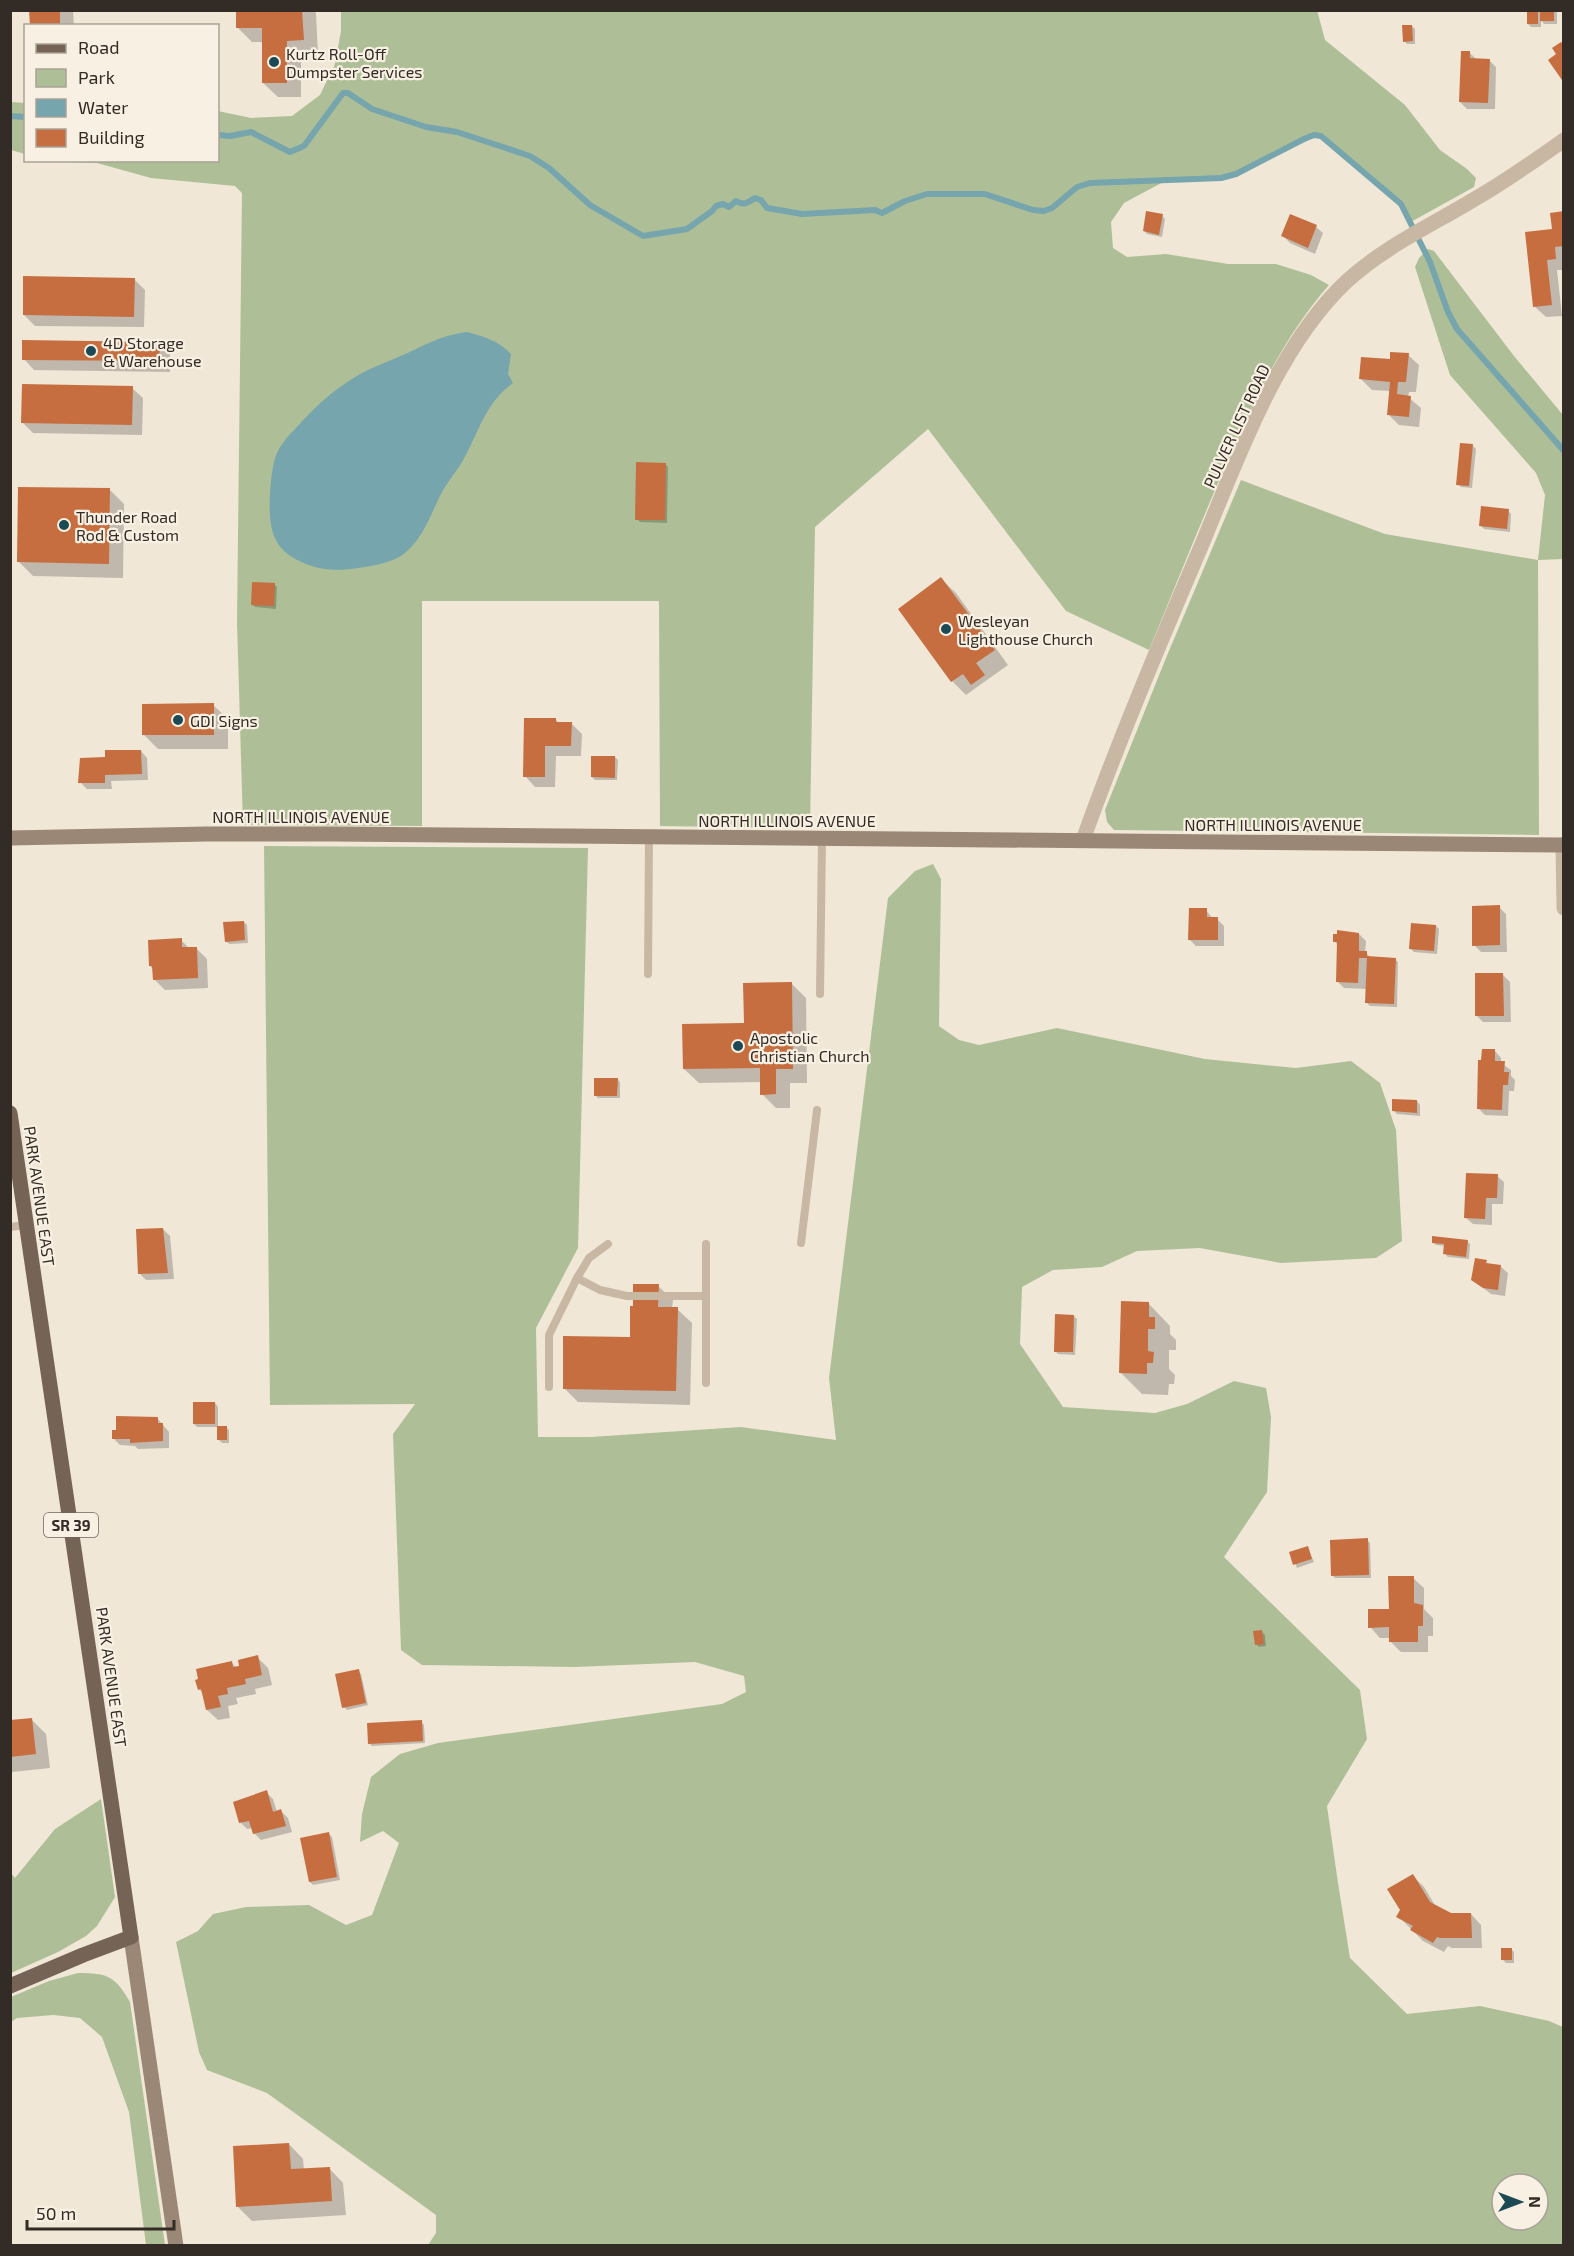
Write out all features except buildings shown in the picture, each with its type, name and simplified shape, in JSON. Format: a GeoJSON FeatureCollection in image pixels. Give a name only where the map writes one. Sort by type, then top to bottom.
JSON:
{"type":"FeatureCollection","features":[{"type":"Feature","properties":{"kind":"main road","name":"PARK AVENUE EAST"},"geometry":{"type":"LineString","coordinates":[[10,1113],[18,1226],[131,1937]]}},
{"type":"Feature","properties":{"kind":"main road"},"geometry":{"type":"LineString","coordinates":[[10,1986],[131,1937]]}},
{"type":"Feature","properties":{"kind":"street","name":"PULVER LIST ROAD"},"geometry":{"type":"LineString","coordinates":[[1083,840],[1239,457],[1275,381],[1304,330],[1332,296],[1364,266],[1403,240],[1507,180],[1563,140]]}},
{"type":"Feature","properties":{"kind":"street","name":"NORTH ILLINOIS AVENUE"},"geometry":{"type":"LineString","coordinates":[[10,838],[207,834],[1563,845]]}},
{"type":"Feature","properties":{"kind":"street"},"geometry":{"type":"LineString","coordinates":[[1563,845],[1563,908]]}},
{"type":"Feature","properties":{"kind":"street","name":"PARK AVENUE EAST"},"geometry":{"type":"LineString","coordinates":[[131,1937],[176,2246]]}},
{"type":"Feature","properties":{"kind":"lane"},"geometry":{"type":"LineString","coordinates":[[648,974],[649,837]]}},
{"type":"Feature","properties":{"kind":"lane"},"geometry":{"type":"LineString","coordinates":[[820,993],[822,838]]}},
{"type":"Feature","properties":{"kind":"lane"},"geometry":{"type":"LineString","coordinates":[[801,1243],[817,1110]]}},
{"type":"Feature","properties":{"kind":"lane"},"geometry":{"type":"LineString","coordinates":[[549,1387],[549,1335],[589,1258],[608,1244]]}},
{"type":"Feature","properties":{"kind":"lane"},"geometry":{"type":"LineString","coordinates":[[706,1244],[706,1383]]}},
{"type":"Feature","properties":{"kind":"lane"},"geometry":{"type":"LineString","coordinates":[[577,1278],[600,1290],[627,1296],[706,1296]]}},
{"type":"Feature","properties":{"kind":"green space"},"geometry":{"type":"Polygon","coordinates":[[[1317,10],[1325,40],[1405,105],[1440,150],[1476,178],[1474,187],[1409,223],[1399,205],[1392,198],[1320,138],[1313,137],[1236,176],[1220,181],[1165,181],[1124,203],[1111,222],[1113,248],[1127,257],[1166,254],[1228,264],[1276,264],[1311,275],[1329,285],[1311,307],[1281,352],[1255,401],[1149,650],[1066,611],[928,429],[815,527],[810,828],[660,826],[659,601],[422,601],[422,826],[243,825],[237,622],[242,193],[235,186],[151,178],[97,163],[70,162],[219,162],[219,111],[251,118],[292,116],[320,95],[335,64],[341,31],[341,11],[1317,10]]]}},
{"type":"Feature","properties":{"kind":"green space"},"geometry":{"type":"Polygon","coordinates":[[[11,102],[24,103],[24,154],[11,150],[11,102]]]}},
{"type":"Feature","properties":{"kind":"green space"},"geometry":{"type":"Polygon","coordinates":[[[1428,249],[1434,251],[1514,356],[1563,415],[1563,559],[1538,560],[1545,495],[1536,473],[1450,375],[1415,267],[1419,258],[1428,249]]]}},
{"type":"Feature","properties":{"kind":"green space"},"geometry":{"type":"Polygon","coordinates":[[[1241,480],[1385,534],[1538,560],[1539,835],[1114,830],[1107,822],[1105,810],[1241,480]]]}},
{"type":"Feature","properties":{"kind":"green space"},"geometry":{"type":"Polygon","coordinates":[[[264,846],[588,848],[578,1248],[536,1328],[538,1437],[591,1437],[741,1427],[836,1440],[829,1378],[888,898],[915,871],[933,864],[941,879],[939,1026],[959,1040],[979,1045],[1057,1028],[1205,1059],[1296,1068],[1351,1061],[1380,1083],[1396,1130],[1402,1241],[1376,1258],[1281,1263],[1200,1248],[1137,1251],[1102,1267],[1053,1270],[1022,1287],[1020,1344],[1063,1407],[1155,1413],[1187,1404],[1234,1381],[1266,1388],[1271,1417],[1267,1492],[1224,1557],[1360,1690],[1367,1739],[1327,1806],[1350,1958],[1407,2014],[1480,2006],[1549,2021],[1563,2027],[1563,2245],[428,2245],[436,2233],[436,2215],[267,2093],[207,2070],[199,2052],[176,1942],[198,1931],[213,1914],[246,1907],[309,1905],[346,1925],[372,1915],[399,1843],[383,1831],[360,1842],[362,1814],[371,1777],[400,1754],[438,1743],[722,1704],[746,1692],[744,1676],[695,1662],[575,1667],[422,1665],[401,1650],[393,1434],[415,1404],[270,1405],[264,846]]]}},
{"type":"Feature","properties":{"kind":"green space"},"geometry":{"type":"Polygon","coordinates":[[[101,1799],[115,1897],[97,1926],[86,1936],[58,1952],[11,1973],[11,1873],[15,1878],[55,1829],[101,1799]]]}},
{"type":"Feature","properties":{"kind":"green space"},"geometry":{"type":"Polygon","coordinates":[[[78,1973],[104,1975],[110,1978],[120,1987],[130,2002],[165,2245],[146,2245],[129,2112],[102,2037],[80,2018],[53,2015],[17,2018],[11,2022],[11,1997],[49,1981],[78,1973]]]}},
{"type":"Feature","properties":{"kind":"water"},"geometry":{"type":"Polygon","coordinates":[[[467,332],[496,342],[511,354],[508,374],[513,383],[495,400],[483,419],[462,462],[442,492],[421,534],[411,547],[389,562],[341,570],[308,565],[284,551],[275,537],[270,521],[270,493],[275,458],[288,437],[321,402],[339,387],[359,375],[449,335],[467,332]]]}},
{"type":"Feature","properties":{"kind":"waterway"},"geometry":{"type":"LineString","coordinates":[[219,135],[230,136],[251,132],[290,152],[304,146],[343,93],[348,93],[372,109],[426,127],[457,132],[530,156],[549,168],[590,205],[643,236],[687,229],[716,206],[723,204],[729,207],[736,201],[746,203],[755,198],[761,200],[767,208],[802,214],[875,210],[882,213],[905,201],[927,194],[985,194],[1033,210],[1044,211],[1052,208],[1077,187],[1090,183],[1221,178],[1236,174],[1304,139],[1314,135],[1321,136],[1401,204],[1430,262],[1448,312],[1457,329],[1564,451]]}},
{"type":"Feature","properties":{"kind":"waterway"},"geometry":{"type":"LineString","coordinates":[[10,116],[24,117]]}},
{"type":"Feature","properties":{"kind":"place","name":"Kurtz Roll-Off Dumpster Services"},"geometry":{"type":"Point","coordinates":[274,62]}},
{"type":"Feature","properties":{"kind":"place","name":"4D Storage & Warehouse"},"geometry":{"type":"Point","coordinates":[91,351]}},
{"type":"Feature","properties":{"kind":"place","name":"Thunder Road Rod & Custom"},"geometry":{"type":"Point","coordinates":[64,525]}},
{"type":"Feature","properties":{"kind":"place","name":"Wesleyan Lighthouse Church"},"geometry":{"type":"Point","coordinates":[946,629]}},
{"type":"Feature","properties":{"kind":"place","name":"GDI Signs"},"geometry":{"type":"Point","coordinates":[178,720]}},
{"type":"Feature","properties":{"kind":"place","name":"Apostolic Christian Church"},"geometry":{"type":"Point","coordinates":[738,1046]}}]}
